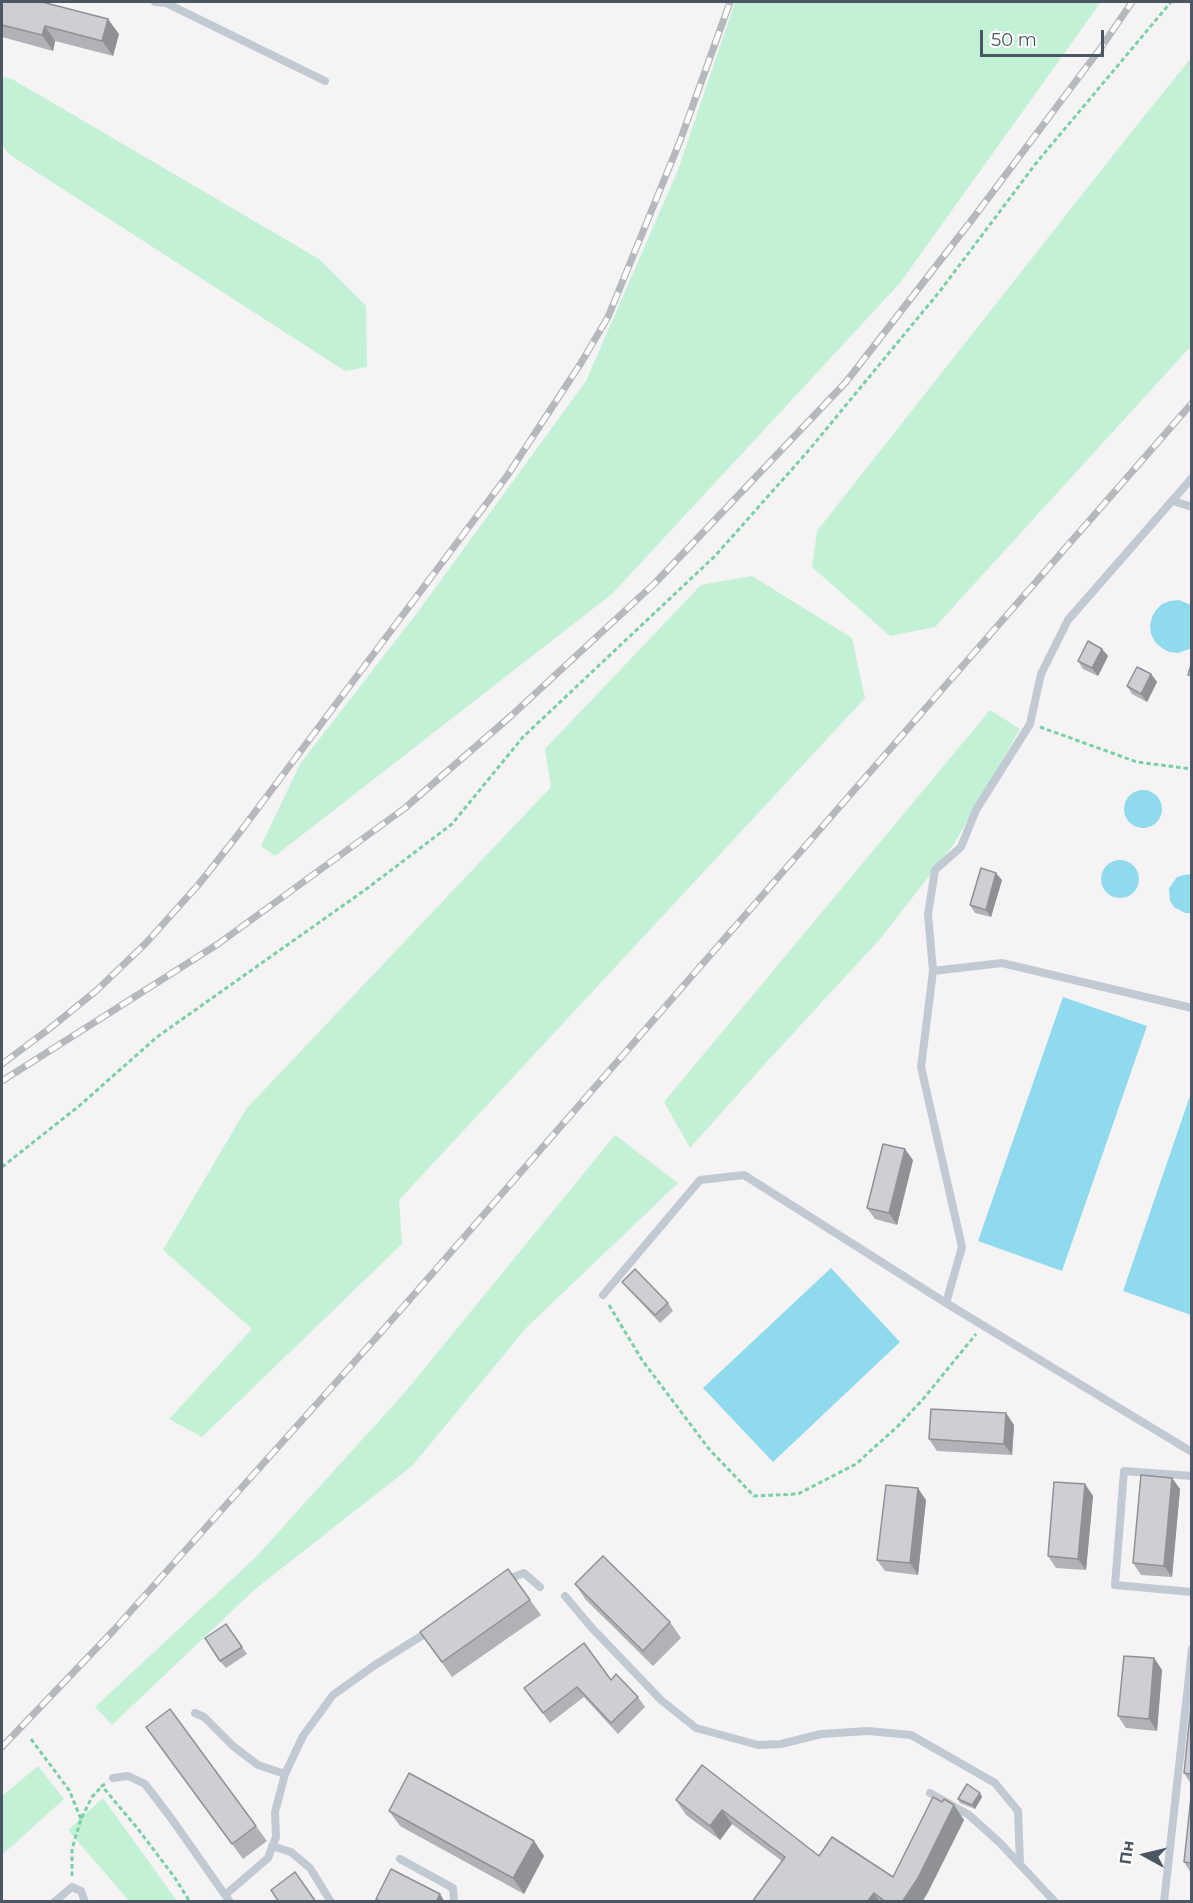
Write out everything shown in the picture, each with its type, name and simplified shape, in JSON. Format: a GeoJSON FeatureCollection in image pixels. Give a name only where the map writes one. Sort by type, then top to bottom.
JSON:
{"type":"FeatureCollection","features":[{"type":"Feature","properties":{"kind":"lane"},"geometry":{"type":"LineString","coordinates":[[155,2],[166,3],[325,81]]}},
{"type":"Feature","properties":{"kind":"lane"},"geometry":{"type":"LineString","coordinates":[[946,1303],[962,1247],[921,1067],[933,972],[928,914],[935,870],[961,847],[976,810],[1030,724],[1041,674],[1068,620],[1191,478]]}},
{"type":"Feature","properties":{"kind":"lane"},"geometry":{"type":"LineString","coordinates":[[1173,501],[1191,507]]}},
{"type":"Feature","properties":{"kind":"lane"},"geometry":{"type":"LineString","coordinates":[[933,972],[1002,963],[1191,1008]]}},
{"type":"Feature","properties":{"kind":"lane"},"geometry":{"type":"LineString","coordinates":[[603,1295],[700,1180],[744,1175],[946,1303],[1191,1452]]}},
{"type":"Feature","properties":{"kind":"lane"},"geometry":{"type":"LineString","coordinates":[[1191,1476],[1124,1471],[1115,1585],[1191,1592]]}},
{"type":"Feature","properties":{"kind":"lane"},"geometry":{"type":"LineString","coordinates":[[502,1581],[524,1573],[540,1587]]}},
{"type":"Feature","properties":{"kind":"lane"},"geometry":{"type":"LineString","coordinates":[[565,1596],[592,1628],[661,1700],[696,1728],[758,1745],[781,1744],[821,1734],[868,1731],[911,1735],[995,1783],[1018,1811],[1020,1864]]}},
{"type":"Feature","properties":{"kind":"lane"},"geometry":{"type":"LineString","coordinates":[[113,1778],[128,1776],[145,1784],[228,1898],[268,1858],[276,1837],[275,1812],[285,1774],[303,1736],[333,1695],[375,1665],[436,1627]]}},
{"type":"Feature","properties":{"kind":"lane"},"geometry":{"type":"LineString","coordinates":[[1164,1902],[1191,1649]]}},
{"type":"Feature","properties":{"kind":"lane"},"geometry":{"type":"LineString","coordinates":[[195,1713],[204,1717],[233,1746],[258,1764],[285,1774]]}},
{"type":"Feature","properties":{"kind":"lane"},"geometry":{"type":"LineString","coordinates":[[930,1793],[969,1815],[1000,1843],[1055,1902]]}},
{"type":"Feature","properties":{"kind":"lane"},"geometry":{"type":"LineString","coordinates":[[272,1846],[291,1852],[310,1868],[331,1902]]}},
{"type":"Feature","properties":{"kind":"lane"},"geometry":{"type":"LineString","coordinates":[[400,1859],[453,1888],[454,1902]]}},
{"type":"Feature","properties":{"kind":"lane"},"geometry":{"type":"LineString","coordinates":[[54,1902],[72,1887],[81,1891],[85,1902]]}},
{"type":"Feature","properties":{"kind":"path"},"geometry":{"type":"LineString","coordinates":[[2,1167],[79,1106],[157,1037],[365,890],[452,824],[523,737],[715,556],[809,450],[940,291],[1037,162],[1171,2]]}},
{"type":"Feature","properties":{"kind":"path"},"geometry":{"type":"LineString","coordinates":[[1030,724],[1137,762],[1191,768]]}},
{"type":"Feature","properties":{"kind":"path"},"geometry":{"type":"LineString","coordinates":[[603,1295],[642,1360],[710,1449],[754,1496],[798,1494],[856,1464],[898,1426],[924,1398],[983,1325]]}},
{"type":"Feature","properties":{"kind":"path"},"geometry":{"type":"LineString","coordinates":[[31,1739],[69,1790],[81,1819]]}},
{"type":"Feature","properties":{"kind":"path"},"geometry":{"type":"LineString","coordinates":[[72,1887],[72,1850],[81,1819],[92,1797],[113,1778]]}},
{"type":"Feature","properties":{"kind":"path"},"geometry":{"type":"LineString","coordinates":[[102,1786],[175,1878],[190,1902]]}},
{"type":"Feature","properties":{"kind":"green space"},"geometry":{"type":"Polygon","coordinates":[[[735,2],[1101,2],[900,283],[612,594],[275,856],[261,846],[300,764],[417,613],[586,381],[678,170],[735,2]]]}},
{"type":"Feature","properties":{"kind":"green space"},"geometry":{"type":"Polygon","coordinates":[[[1191,58],[1191,346],[935,627],[890,636],[812,567],[817,531],[1191,58]]]}},
{"type":"Feature","properties":{"kind":"green space"},"geometry":{"type":"Polygon","coordinates":[[[2,77],[12,79],[319,259],[366,306],[367,367],[345,371],[10,155],[2,145],[2,77]]]}},
{"type":"Feature","properties":{"kind":"green space"},"geometry":{"type":"Polygon","coordinates":[[[752,576],[852,638],[865,698],[399,1200],[402,1244],[202,1437],[169,1419],[252,1329],[163,1250],[246,1109],[551,787],[545,749],[701,585],[752,576]]]}},
{"type":"Feature","properties":{"kind":"green space"},"geometry":{"type":"Polygon","coordinates":[[[990,710],[1020,729],[954,844],[880,939],[690,1148],[664,1102],[990,710]]]}},
{"type":"Feature","properties":{"kind":"green space"},"geometry":{"type":"Polygon","coordinates":[[[615,1135],[678,1183],[527,1327],[412,1466],[254,1590],[112,1725],[95,1707],[256,1557],[406,1391],[615,1135]]]}},
{"type":"Feature","properties":{"kind":"green space"},"geometry":{"type":"Polygon","coordinates":[[[38,1766],[64,1799],[2,1855],[2,1796],[38,1766]]]}},
{"type":"Feature","properties":{"kind":"green space"},"geometry":{"type":"Polygon","coordinates":[[[103,1798],[177,1901],[129,1901],[68,1830],[103,1798]]]}},
{"type":"Feature","properties":{"kind":"water"},"geometry":{"type":"Polygon","coordinates":[[[1179,600],[1191,605],[1192,648],[1178,653],[1169,652],[1155,642],[1150,626],[1152,617],[1162,604],[1179,600]]]}},
{"type":"Feature","properties":{"kind":"water"},"geometry":{"type":"Polygon","coordinates":[[[1143,790],[1157,795],[1162,809],[1157,823],[1143,828],[1129,823],[1124,809],[1129,795],[1143,790]]]}},
{"type":"Feature","properties":{"kind":"water"},"geometry":{"type":"Polygon","coordinates":[[[1120,860],[1134,865],[1139,879],[1134,893],[1120,898],[1106,893],[1101,879],[1106,865],[1120,860]]]}},
{"type":"Feature","properties":{"kind":"water"},"geometry":{"type":"Polygon","coordinates":[[[1191,874],[1191,913],[1185,913],[1174,907],[1170,901],[1169,888],[1177,877],[1191,874]]]}},
{"type":"Feature","properties":{"kind":"water"},"geometry":{"type":"Polygon","coordinates":[[[1063,997],[1147,1026],[1062,1271],[978,1241],[1063,997]]]}},
{"type":"Feature","properties":{"kind":"water"},"geometry":{"type":"Polygon","coordinates":[[[1191,1093],[1191,1315],[1123,1291],[1191,1093]]]}},
{"type":"Feature","properties":{"kind":"water"},"geometry":{"type":"Polygon","coordinates":[[[831,1268],[900,1342],[773,1462],[703,1388],[831,1268]]]}},
{"type":"Feature","properties":{"kind":"building"},"geometry":{"type":"Polygon","coordinates":[[[2,2],[42,2],[108,19],[102,41],[45,26],[42,35],[2,25],[2,2]]]}},
{"type":"Feature","properties":{"kind":"building"},"geometry":{"type":"Polygon","coordinates":[[[1088,641],[1102,649],[1092,668],[1078,661],[1088,641]]]}},
{"type":"Feature","properties":{"kind":"building"},"geometry":{"type":"Polygon","coordinates":[[[1137,667],[1151,674],[1141,694],[1127,686],[1137,667]]]}},
{"type":"Feature","properties":{"kind":"building"},"geometry":{"type":"Polygon","coordinates":[[[981,868],[996,873],[986,910],[970,905],[981,868]]]}},
{"type":"Feature","properties":{"kind":"building"},"geometry":{"type":"Polygon","coordinates":[[[883,1144],[905,1149],[889,1213],[867,1208],[883,1144]]]}},
{"type":"Feature","properties":{"kind":"building"},"geometry":{"type":"Polygon","coordinates":[[[635,1269],[668,1303],[655,1315],[622,1282],[635,1269]]]}},
{"type":"Feature","properties":{"kind":"building"},"geometry":{"type":"Polygon","coordinates":[[[931,1409],[1006,1413],[1004,1444],[929,1439],[931,1409]]]}},
{"type":"Feature","properties":{"kind":"building"},"geometry":{"type":"Polygon","coordinates":[[[1141,1475],[1172,1478],[1164,1566],[1133,1563],[1141,1475]]]}},
{"type":"Feature","properties":{"kind":"building"},"geometry":{"type":"Polygon","coordinates":[[[1054,1482],[1085,1484],[1078,1559],[1048,1556],[1054,1482]]]}},
{"type":"Feature","properties":{"kind":"building"},"geometry":{"type":"Polygon","coordinates":[[[886,1485],[918,1488],[910,1563],[877,1560],[886,1485]]]}},
{"type":"Feature","properties":{"kind":"building"},"geometry":{"type":"Polygon","coordinates":[[[603,1556],[670,1622],[643,1651],[575,1584],[603,1556]]]}},
{"type":"Feature","properties":{"kind":"building"},"geometry":{"type":"Polygon","coordinates":[[[508,1569],[530,1600],[442,1662],[420,1632],[508,1569]]]}},
{"type":"Feature","properties":{"kind":"building"},"geometry":{"type":"Polygon","coordinates":[[[226,1624],[242,1647],[220,1661],[205,1638],[226,1624]]]}},
{"type":"Feature","properties":{"kind":"building"},"geometry":{"type":"Polygon","coordinates":[[[584,1643],[611,1680],[616,1674],[638,1697],[611,1723],[577,1687],[543,1713],[524,1688],[584,1643]]]}},
{"type":"Feature","properties":{"kind":"building"},"geometry":{"type":"Polygon","coordinates":[[[1124,1656],[1154,1658],[1149,1719],[1118,1716],[1124,1656]]]}},
{"type":"Feature","properties":{"kind":"building"},"geometry":{"type":"Polygon","coordinates":[[[1191,1705],[1191,1774],[1184,1773],[1191,1705]]]}},
{"type":"Feature","properties":{"kind":"building"},"geometry":{"type":"Polygon","coordinates":[[[170,1709],[256,1826],[232,1844],[146,1727],[170,1709]]]}},
{"type":"Feature","properties":{"kind":"building"},"geometry":{"type":"Polygon","coordinates":[[[702,1765],[819,1856],[832,1837],[893,1877],[933,1797],[942,1802],[944,1799],[954,1805],[918,1878],[902,1902],[886,1902],[874,1893],[867,1902],[752,1902],[785,1857],[722,1810],[710,1826],[676,1800],[702,1765]]]}},
{"type":"Feature","properties":{"kind":"building"},"geometry":{"type":"Polygon","coordinates":[[[409,1773],[534,1841],[513,1878],[389,1811],[409,1773]]]}},
{"type":"Feature","properties":{"kind":"building"},"geometry":{"type":"Polygon","coordinates":[[[967,1784],[980,1793],[972,1805],[958,1799],[967,1784]]]}},
{"type":"Feature","properties":{"kind":"building"},"geometry":{"type":"Polygon","coordinates":[[[1191,1797],[1191,1863],[1184,1862],[1191,1797]]]}},
{"type":"Feature","properties":{"kind":"building"},"geometry":{"type":"Polygon","coordinates":[[[391,1869],[440,1894],[436,1902],[381,1902],[376,1899],[391,1869]]]}},
{"type":"Feature","properties":{"kind":"building"},"geometry":{"type":"Polygon","coordinates":[[[295,1872],[316,1902],[279,1902],[271,1890],[295,1872]]]}},
{"type":"Feature","properties":{"kind":"railway"},"geometry":{"type":"LineString","coordinates":[[2,1064],[97,990],[146,943],[199,884],[507,476],[581,363],[608,317],[680,141],[730,2]]}},
{"type":"Feature","properties":{"kind":"railway"},"geometry":{"type":"LineString","coordinates":[[2,1081],[218,944],[405,808],[512,715],[655,583],[846,382],[974,217],[1100,49],[1132,2]]}},
{"type":"Feature","properties":{"kind":"railway"},"geometry":{"type":"LineString","coordinates":[[2,1747],[113,1631],[383,1330],[1192,403]]}}]}
